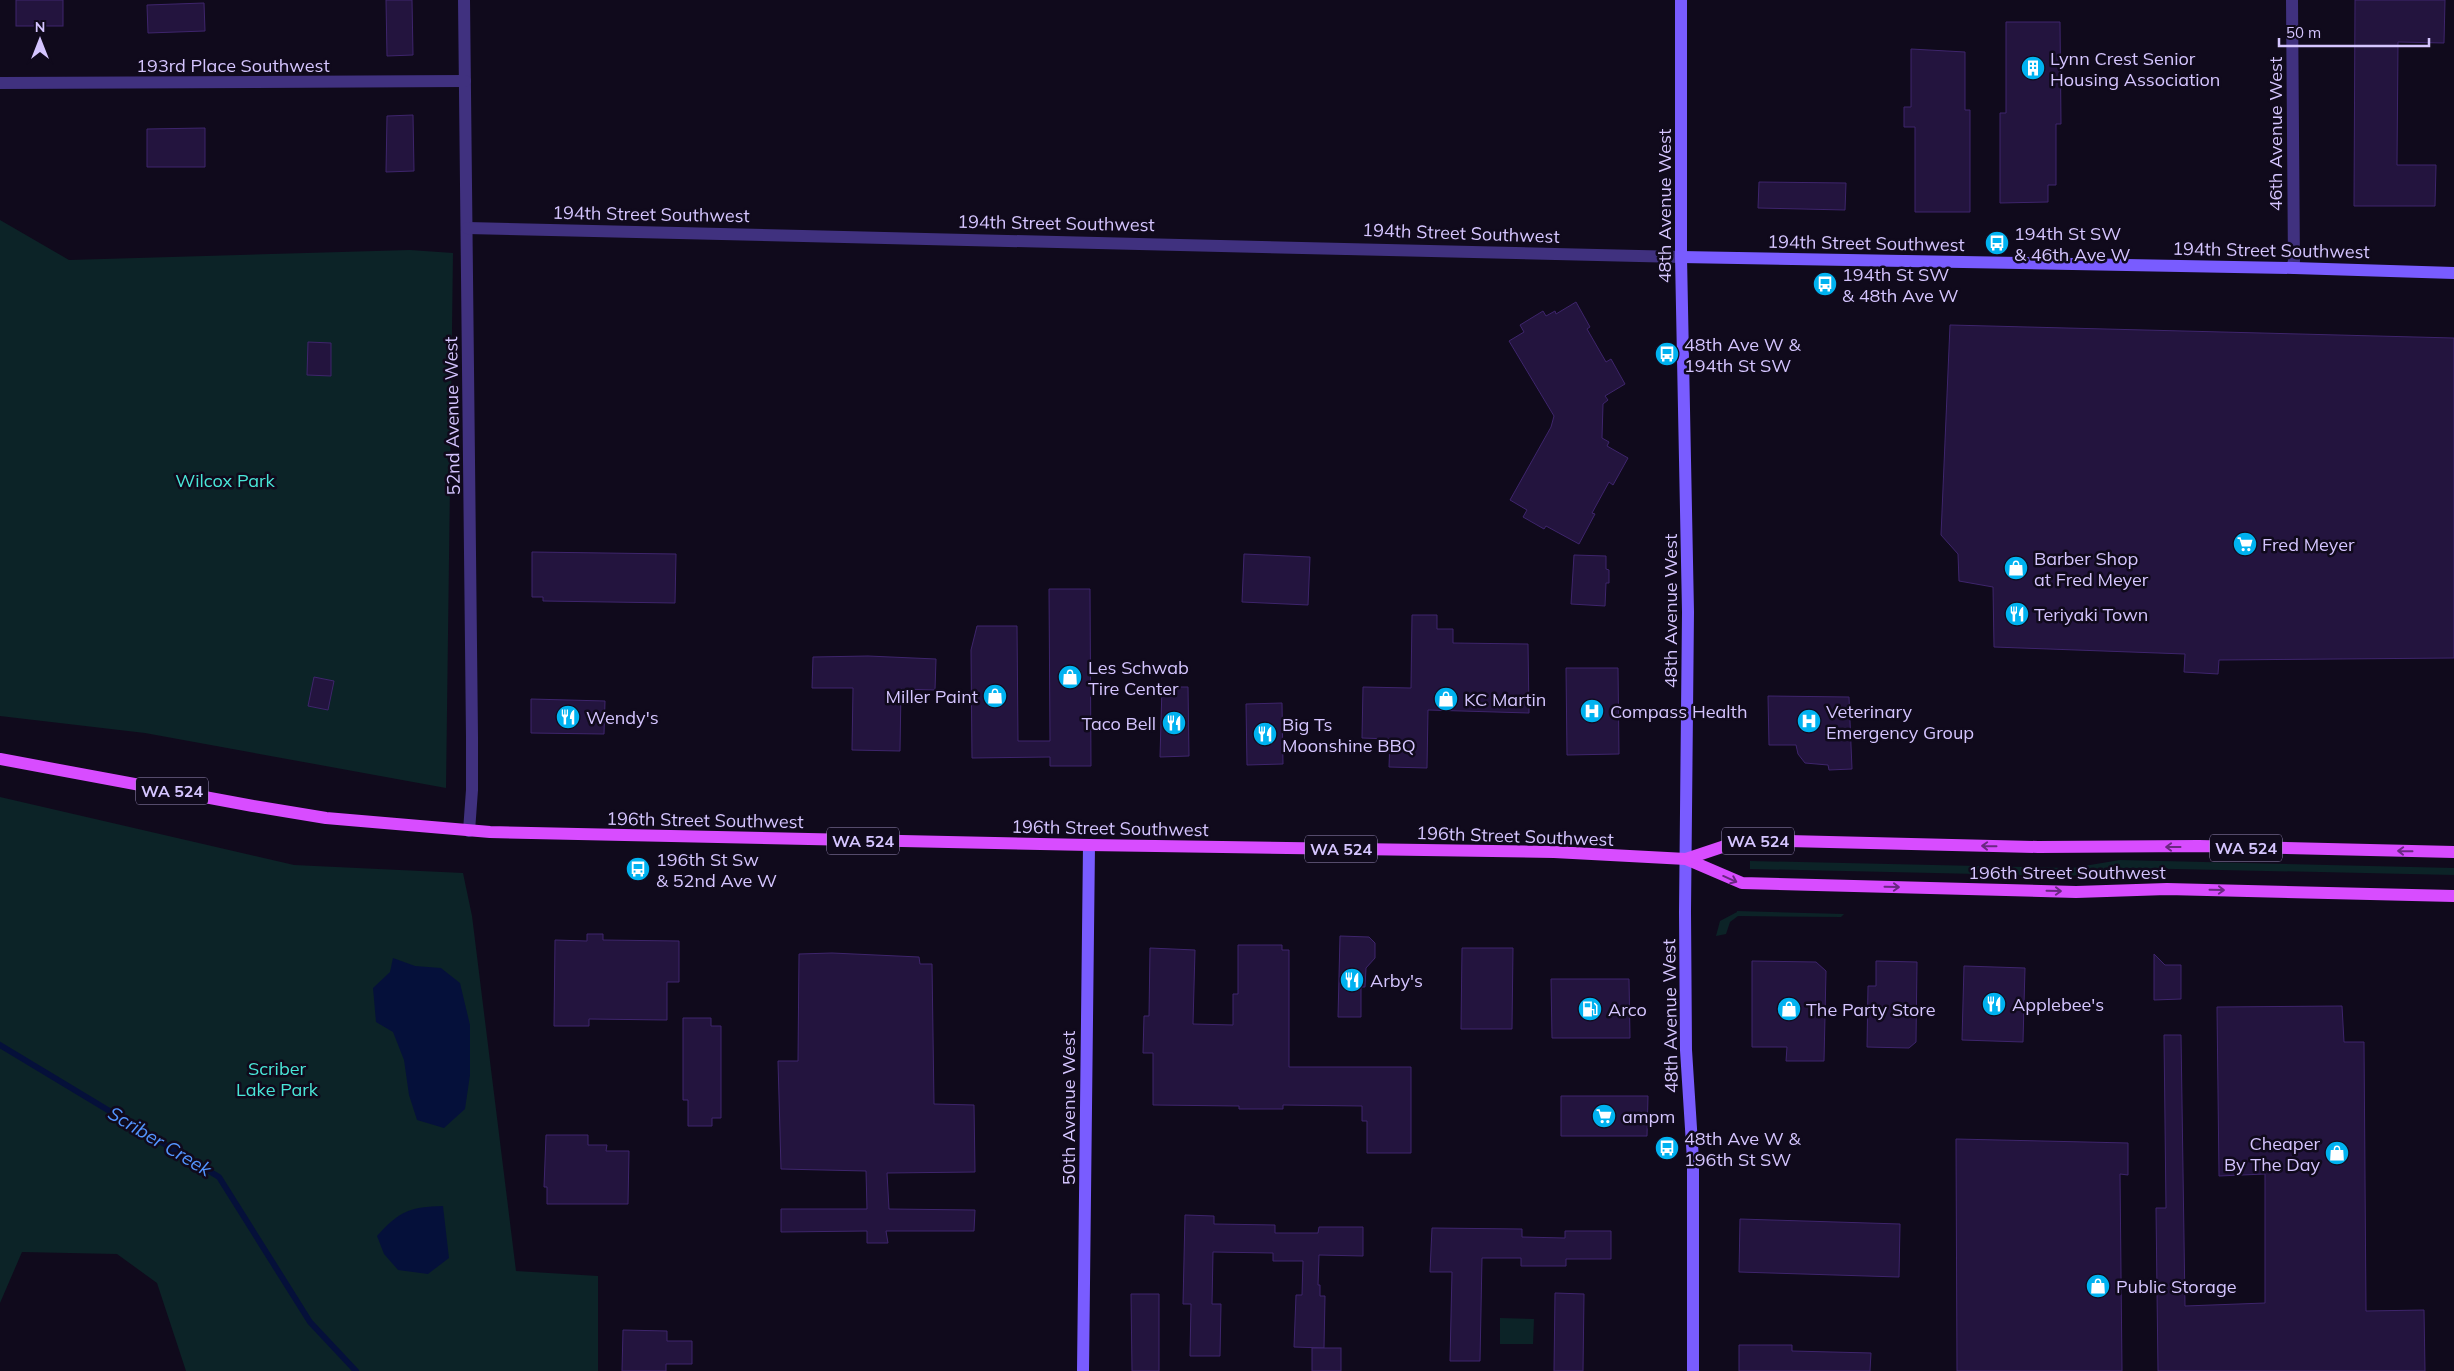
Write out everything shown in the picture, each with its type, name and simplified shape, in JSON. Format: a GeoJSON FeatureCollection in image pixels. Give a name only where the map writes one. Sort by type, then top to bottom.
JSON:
{"type":"FeatureCollection","features":[{"type":"Feature","properties":{"kind":"main road","name":"196th Street Southwest"},"geometry":{"type":"LineString","coordinates":[[0,759],[326,818],[469,831],[582,836],[1554,852],[1686,859],[1742,884],[2076,892],[2167,889],[2454,896]]}},
{"type":"Feature","properties":{"kind":"main road","name":"196th Street Southwest"},"geometry":{"type":"LineString","coordinates":[[1686,859],[1743,840],[2038,848],[2199,846],[2454,852]]}},
{"type":"Feature","properties":{"kind":"street","name":"52nd Avenue West"},"geometry":{"type":"LineString","coordinates":[[464,0],[472,737],[472,790],[469,831]]}},
{"type":"Feature","properties":{"kind":"street","name":"48th Avenue West"},"geometry":{"type":"LineString","coordinates":[[1681,0],[1681,257],[1688,612],[1686,1050],[1693,1160],[1693,1371]]}},
{"type":"Feature","properties":{"kind":"street","name":"46th Avenue West"},"geometry":{"type":"LineString","coordinates":[[2292,0],[2294,268]]}},
{"type":"Feature","properties":{"kind":"street","name":"193rd Place Southwest"},"geometry":{"type":"LineString","coordinates":[[0,83],[465,81]]}},
{"type":"Feature","properties":{"kind":"street","name":"194th Street Southwest"},"geometry":{"type":"LineString","coordinates":[[467,228],[1146,242],[1681,257],[2294,268],[2454,273]]}},
{"type":"Feature","properties":{"kind":"street","name":"50th Avenue West"},"geometry":{"type":"LineString","coordinates":[[1083,1371],[1089,845]]}},
{"type":"Feature","properties":{"kind":"green space","name":"Wilcox Park"},"geometry":{"type":"Polygon","coordinates":[[[0,220],[69,260],[410,250],[453,253],[446,788],[145,733],[0,716],[0,220]]]}},
{"type":"Feature","properties":{"kind":"green space","name":"Scriber Lake Park"},"geometry":{"type":"Polygon","coordinates":[[[0,797],[294,865],[463,873],[472,916],[516,1271],[598,1276],[598,1371],[186,1371],[157,1283],[117,1254],[22,1252],[0,1303],[0,797]]]}},
{"type":"Feature","properties":{"kind":"green space"},"geometry":{"type":"Polygon","coordinates":[[[2120,860],[2454,868],[2454,875],[2130,868],[2071,876],[1750,869],[1750,861],[2072,868],[2120,860]]]}},
{"type":"Feature","properties":{"kind":"green space"},"geometry":{"type":"Polygon","coordinates":[[[1737,912],[1844,914],[1841,917],[1738,916],[1730,922],[1726,934],[1716,936],[1720,921],[1737,912]]]}},
{"type":"Feature","properties":{"kind":"green space"},"geometry":{"type":"Polygon","coordinates":[[[1500,1318],[1534,1319],[1533,1344],[1500,1344],[1500,1318]]]}},
{"type":"Feature","properties":{"kind":"shaded area"},"geometry":{"type":"Polygon","coordinates":[[[393,958],[415,966],[441,968],[460,983],[470,1025],[470,1075],[465,1109],[444,1128],[417,1120],[409,1095],[404,1060],[393,1032],[376,1022],[373,988],[390,972],[393,958]]]}},
{"type":"Feature","properties":{"kind":"shaded area"},"geometry":{"type":"Polygon","coordinates":[[[443,1206],[449,1258],[428,1274],[398,1270],[384,1254],[377,1236],[392,1221],[406,1212],[413,1209],[443,1206]]]}},
{"type":"Feature","properties":{"kind":"building"},"geometry":{"type":"Polygon","coordinates":[[[16,0],[63,0],[63,26],[16,26],[16,0]]]}},
{"type":"Feature","properties":{"kind":"building"},"geometry":{"type":"Polygon","coordinates":[[[386,0],[412,0],[413,55],[387,56],[386,0]]]}},
{"type":"Feature","properties":{"kind":"building"},"geometry":{"type":"Polygon","coordinates":[[[2355,0],[2445,0],[2444,43],[2398,42],[2397,165],[2436,165],[2435,206],[2354,206],[2355,0]]]}},
{"type":"Feature","properties":{"kind":"building"},"geometry":{"type":"Polygon","coordinates":[[[204,3],[205,31],[148,33],[147,5],[204,3]]]}},
{"type":"Feature","properties":{"kind":"building","name":"Lynn Crest Senior Housing Association"},"geometry":{"type":"Polygon","coordinates":[[[2006,22],[2060,22],[2061,124],[2056,124],[2056,185],[2048,185],[2048,202],[2000,203],[2000,113],[2006,113],[2006,22]]]}},
{"type":"Feature","properties":{"kind":"building"},"geometry":{"type":"Polygon","coordinates":[[[1911,49],[1965,52],[1965,110],[1970,110],[1970,212],[1915,212],[1915,127],[1904,127],[1904,107],[1911,107],[1911,49]]]}},
{"type":"Feature","properties":{"kind":"building"},"geometry":{"type":"Polygon","coordinates":[[[413,115],[414,171],[386,172],[387,116],[413,115]]]}},
{"type":"Feature","properties":{"kind":"building"},"geometry":{"type":"Polygon","coordinates":[[[205,128],[205,167],[147,167],[147,129],[205,128]]]}},
{"type":"Feature","properties":{"kind":"building"},"geometry":{"type":"Polygon","coordinates":[[[1759,182],[1846,183],[1845,210],[1758,208],[1759,182]]]}},
{"type":"Feature","properties":{"kind":"building"},"geometry":{"type":"Polygon","coordinates":[[[1576,302],[1590,327],[1587,329],[1606,362],[1611,359],[1625,384],[1605,396],[1608,400],[1603,404],[1602,438],[1609,442],[1607,446],[1628,458],[1613,485],[1609,482],[1592,513],[1595,514],[1579,544],[1546,526],[1544,529],[1523,517],[1527,510],[1510,500],[1551,427],[1554,416],[1509,341],[1524,332],[1520,325],[1543,311],[1546,316],[1555,311],[1556,314],[1576,302]]]}},
{"type":"Feature","properties":{"kind":"building"},"geometry":{"type":"Polygon","coordinates":[[[1950,325],[2454,338],[2454,658],[2219,660],[2218,674],[2184,672],[2185,654],[1994,647],[1993,587],[1959,581],[1958,554],[1941,535],[1950,325]]]}},
{"type":"Feature","properties":{"kind":"building"},"geometry":{"type":"Polygon","coordinates":[[[308,342],[331,343],[331,376],[307,375],[308,342]]]}},
{"type":"Feature","properties":{"kind":"building"},"geometry":{"type":"Polygon","coordinates":[[[532,552],[676,554],[675,603],[543,601],[543,597],[532,597],[532,552]]]}},
{"type":"Feature","properties":{"kind":"building"},"geometry":{"type":"Polygon","coordinates":[[[1244,554],[1310,557],[1308,605],[1242,602],[1244,554]]]}},
{"type":"Feature","properties":{"kind":"building"},"geometry":{"type":"Polygon","coordinates":[[[1574,555],[1606,556],[1609,583],[1606,583],[1605,606],[1571,604],[1574,555]]]}},
{"type":"Feature","properties":{"kind":"building"},"geometry":{"type":"Polygon","coordinates":[[[1049,589],[1090,589],[1091,766],[1050,766],[1050,757],[972,758],[971,650],[977,626],[1017,626],[1018,741],[1050,741],[1049,589]]]}},
{"type":"Feature","properties":{"kind":"building","name":"KC Martin"},"geometry":{"type":"Polygon","coordinates":[[[1412,615],[1437,615],[1437,629],[1453,629],[1453,643],[1528,644],[1529,713],[1428,710],[1427,768],[1389,767],[1390,739],[1362,738],[1363,687],[1411,688],[1412,615]]]}},
{"type":"Feature","properties":{"kind":"building"},"geometry":{"type":"Polygon","coordinates":[[[868,656],[936,659],[935,690],[901,689],[900,751],[852,750],[853,688],[812,688],[813,657],[868,656]]]}},
{"type":"Feature","properties":{"kind":"building"},"geometry":{"type":"Polygon","coordinates":[[[1566,668],[1618,668],[1619,754],[1567,755],[1566,668]]]}},
{"type":"Feature","properties":{"kind":"building"},"geometry":{"type":"Polygon","coordinates":[[[314,677],[334,681],[328,710],[308,706],[314,677]]]}},
{"type":"Feature","properties":{"kind":"building","name":"Taco Bell"},"geometry":{"type":"Polygon","coordinates":[[[1162,687],[1188,687],[1189,756],[1160,757],[1162,687]]]}},
{"type":"Feature","properties":{"kind":"building","name":"Veterinary Emergency Group"},"geometry":{"type":"Polygon","coordinates":[[[1768,696],[1849,697],[1852,769],[1829,770],[1828,765],[1805,763],[1798,754],[1796,745],[1769,745],[1768,696]]]}},
{"type":"Feature","properties":{"kind":"building","name":"Wendy's"},"geometry":{"type":"Polygon","coordinates":[[[531,699],[605,701],[604,734],[531,733],[531,699]]]}},
{"type":"Feature","properties":{"kind":"building","name":"Big Ts Moonshine BBQ"},"geometry":{"type":"Polygon","coordinates":[[[1282,703],[1283,764],[1247,765],[1246,704],[1282,703]]]}},
{"type":"Feature","properties":{"kind":"building"},"geometry":{"type":"Polygon","coordinates":[[[587,934],[603,934],[603,940],[679,941],[679,982],[667,982],[667,1020],[589,1019],[589,1026],[554,1026],[555,940],[587,941],[587,934]]]}},
{"type":"Feature","properties":{"kind":"building","name":"Arby's"},"geometry":{"type":"Polygon","coordinates":[[[1340,936],[1369,937],[1375,943],[1375,958],[1366,968],[1365,987],[1361,987],[1361,1017],[1338,1017],[1340,936]]]}},
{"type":"Feature","properties":{"kind":"building"},"geometry":{"type":"Polygon","coordinates":[[[1238,945],[1282,945],[1282,950],[1289,950],[1289,1067],[1411,1067],[1411,1153],[1367,1153],[1367,1121],[1362,1121],[1362,1106],[1283,1105],[1283,1109],[1239,1109],[1239,1106],[1153,1105],[1153,1053],[1143,1053],[1144,1016],[1149,1016],[1150,948],[1195,950],[1193,1024],[1233,1025],[1233,994],[1238,994],[1238,945]]]}},
{"type":"Feature","properties":{"kind":"building"},"geometry":{"type":"Polygon","coordinates":[[[1462,948],[1513,948],[1512,1029],[1461,1029],[1462,948]]]}},
{"type":"Feature","properties":{"kind":"building"},"geometry":{"type":"Polygon","coordinates":[[[832,953],[919,957],[920,964],[932,964],[934,1104],[974,1105],[975,1172],[887,1173],[889,1209],[975,1210],[974,1231],[886,1231],[888,1243],[867,1243],[867,1231],[781,1232],[781,1209],[867,1209],[866,1171],[781,1169],[778,1061],[798,1061],[799,954],[832,953]]]}},
{"type":"Feature","properties":{"kind":"building"},"geometry":{"type":"Polygon","coordinates":[[[2154,954],[2165,965],[2181,965],[2181,999],[2154,1000],[2154,954]]]}},
{"type":"Feature","properties":{"kind":"building","name":"The Party Store"},"geometry":{"type":"Polygon","coordinates":[[[1752,961],[1816,962],[1826,971],[1824,1061],[1786,1061],[1787,1047],[1752,1047],[1752,961]]]}},
{"type":"Feature","properties":{"kind":"building"},"geometry":{"type":"Polygon","coordinates":[[[1876,961],[1917,962],[1916,1042],[1909,1048],[1867,1047],[1868,986],[1876,986],[1876,961]]]}},
{"type":"Feature","properties":{"kind":"building","name":"Applebee's"},"geometry":{"type":"Polygon","coordinates":[[[1964,966],[2025,968],[2023,1042],[1962,1040],[1964,966]]]}},
{"type":"Feature","properties":{"kind":"building"},"geometry":{"type":"Polygon","coordinates":[[[1551,979],[1629,979],[1630,1038],[1552,1038],[1551,979]]]}},
{"type":"Feature","properties":{"kind":"building"},"geometry":{"type":"Polygon","coordinates":[[[2342,1006],[2344,1042],[2364,1042],[2366,1311],[2424,1310],[2425,1371],[2158,1371],[2156,1208],[2166,1208],[2164,1035],[2181,1035],[2185,1306],[2265,1303],[2265,1174],[2219,1176],[2217,1007],[2342,1006]]]}},
{"type":"Feature","properties":{"kind":"building"},"geometry":{"type":"Polygon","coordinates":[[[683,1018],[711,1018],[711,1026],[721,1026],[721,1118],[712,1118],[712,1126],[688,1126],[688,1100],[683,1100],[683,1018]]]}},
{"type":"Feature","properties":{"kind":"building","name":"ampm"},"geometry":{"type":"Polygon","coordinates":[[[1561,1096],[1648,1096],[1647,1136],[1561,1136],[1561,1096]]]}},
{"type":"Feature","properties":{"kind":"building"},"geometry":{"type":"Polygon","coordinates":[[[546,1135],[588,1135],[588,1145],[607,1145],[606,1151],[629,1151],[628,1204],[547,1204],[547,1187],[544,1187],[546,1135]]]}},
{"type":"Feature","properties":{"kind":"building"},"geometry":{"type":"Polygon","coordinates":[[[1956,1139],[2128,1143],[2128,1175],[2120,1174],[2122,1371],[1957,1371],[1956,1139]]]}},
{"type":"Feature","properties":{"kind":"building"},"geometry":{"type":"Polygon","coordinates":[[[1185,1215],[1214,1216],[1214,1224],[1275,1225],[1275,1233],[1318,1233],[1319,1227],[1363,1227],[1363,1256],[1319,1255],[1318,1285],[1320,1285],[1320,1296],[1325,1296],[1324,1348],[1294,1347],[1296,1295],[1302,1295],[1303,1261],[1273,1261],[1273,1253],[1213,1252],[1212,1304],[1221,1304],[1220,1356],[1190,1356],[1191,1304],[1183,1304],[1185,1215]]]}},
{"type":"Feature","properties":{"kind":"building"},"geometry":{"type":"Polygon","coordinates":[[[1740,1219],[1900,1224],[1899,1277],[1739,1272],[1740,1219]]]}},
{"type":"Feature","properties":{"kind":"building"},"geometry":{"type":"Polygon","coordinates":[[[1432,1228],[1522,1229],[1522,1237],[1565,1238],[1565,1231],[1611,1231],[1611,1259],[1566,1259],[1566,1266],[1521,1266],[1521,1258],[1482,1258],[1480,1361],[1450,1361],[1452,1272],[1430,1272],[1432,1228]]]}},
{"type":"Feature","properties":{"kind":"building"},"geometry":{"type":"Polygon","coordinates":[[[1555,1293],[1584,1294],[1583,1371],[1554,1371],[1555,1293]]]}},
{"type":"Feature","properties":{"kind":"building"},"geometry":{"type":"Polygon","coordinates":[[[1131,1294],[1159,1294],[1159,1371],[1132,1371],[1131,1294]]]}},
{"type":"Feature","properties":{"kind":"building"},"geometry":{"type":"Polygon","coordinates":[[[623,1330],[667,1331],[667,1341],[692,1341],[692,1364],[666,1364],[666,1371],[622,1371],[623,1330]]]}},
{"type":"Feature","properties":{"kind":"building"},"geometry":{"type":"Polygon","coordinates":[[[1739,1345],[1792,1345],[1792,1351],[1871,1353],[1870,1371],[1739,1371],[1739,1345]]]}},
{"type":"Feature","properties":{"kind":"building"},"geometry":{"type":"Polygon","coordinates":[[[1312,1348],[1341,1348],[1341,1371],[1312,1371],[1312,1348]]]}},
{"type":"Feature","properties":{"kind":"waterway","name":"Scriber Creek"},"geometry":{"type":"LineString","coordinates":[[0,1045],[219,1177],[310,1322],[356,1371]]}},
{"type":"Feature","properties":{"kind":"place","name":"Lynn Crest Senior Housing Association"},"geometry":{"type":"Point","coordinates":[2033,68]}},
{"type":"Feature","properties":{"kind":"place","name":"194th St SW & 46th Ave W"},"geometry":{"type":"Point","coordinates":[1997,243]}},
{"type":"Feature","properties":{"kind":"place","name":"194th St SW & 48th Ave W"},"geometry":{"type":"Point","coordinates":[1825,284]}},
{"type":"Feature","properties":{"kind":"place","name":"48th Ave W & 194th St SW"},"geometry":{"type":"Point","coordinates":[1667,354]}},
{"type":"Feature","properties":{"kind":"place","name":"Fred Meyer"},"geometry":{"type":"Point","coordinates":[2245,544]}},
{"type":"Feature","properties":{"kind":"place","name":"Barber Shop at Fred Meyer"},"geometry":{"type":"Point","coordinates":[2016,568]}},
{"type":"Feature","properties":{"kind":"place","name":"Teriyaki Town"},"geometry":{"type":"Point","coordinates":[2017,614]}},
{"type":"Feature","properties":{"kind":"place","name":"Les Schwab Tire Center"},"geometry":{"type":"Point","coordinates":[1070,677]}},
{"type":"Feature","properties":{"kind":"place","name":"Miller Paint"},"geometry":{"type":"Point","coordinates":[995,696]}},
{"type":"Feature","properties":{"kind":"place","name":"KC Martin"},"geometry":{"type":"Point","coordinates":[1446,699]}},
{"type":"Feature","properties":{"kind":"place","name":"Compass Health"},"geometry":{"type":"Point","coordinates":[1592,711]}},
{"type":"Feature","properties":{"kind":"place","name":"Wendy's"},"geometry":{"type":"Point","coordinates":[568,717]}},
{"type":"Feature","properties":{"kind":"place","name":"Veterinary Emergency Group"},"geometry":{"type":"Point","coordinates":[1809,721]}},
{"type":"Feature","properties":{"kind":"place","name":"Taco Bell"},"geometry":{"type":"Point","coordinates":[1174,723]}},
{"type":"Feature","properties":{"kind":"place","name":"Big Ts Moonshine BBQ"},"geometry":{"type":"Point","coordinates":[1265,734]}},
{"type":"Feature","properties":{"kind":"place","name":"196th St Sw & 52nd Ave W"},"geometry":{"type":"Point","coordinates":[638,869]}},
{"type":"Feature","properties":{"kind":"place","name":"Arby's"},"geometry":{"type":"Point","coordinates":[1352,980]}},
{"type":"Feature","properties":{"kind":"place","name":"Applebee's"},"geometry":{"type":"Point","coordinates":[1994,1004]}},
{"type":"Feature","properties":{"kind":"place","name":"Arco"},"geometry":{"type":"Point","coordinates":[1590,1009]}},
{"type":"Feature","properties":{"kind":"place","name":"The Party Store"},"geometry":{"type":"Point","coordinates":[1789,1009]}},
{"type":"Feature","properties":{"kind":"place","name":"ampm"},"geometry":{"type":"Point","coordinates":[1604,1116]}},
{"type":"Feature","properties":{"kind":"place","name":"48th Ave W & 196th St SW"},"geometry":{"type":"Point","coordinates":[1667,1148]}},
{"type":"Feature","properties":{"kind":"place","name":"Cheaper By The Day"},"geometry":{"type":"Point","coordinates":[2337,1153]}},
{"type":"Feature","properties":{"kind":"place","name":"Public Storage"},"geometry":{"type":"Point","coordinates":[2098,1286]}}]}
